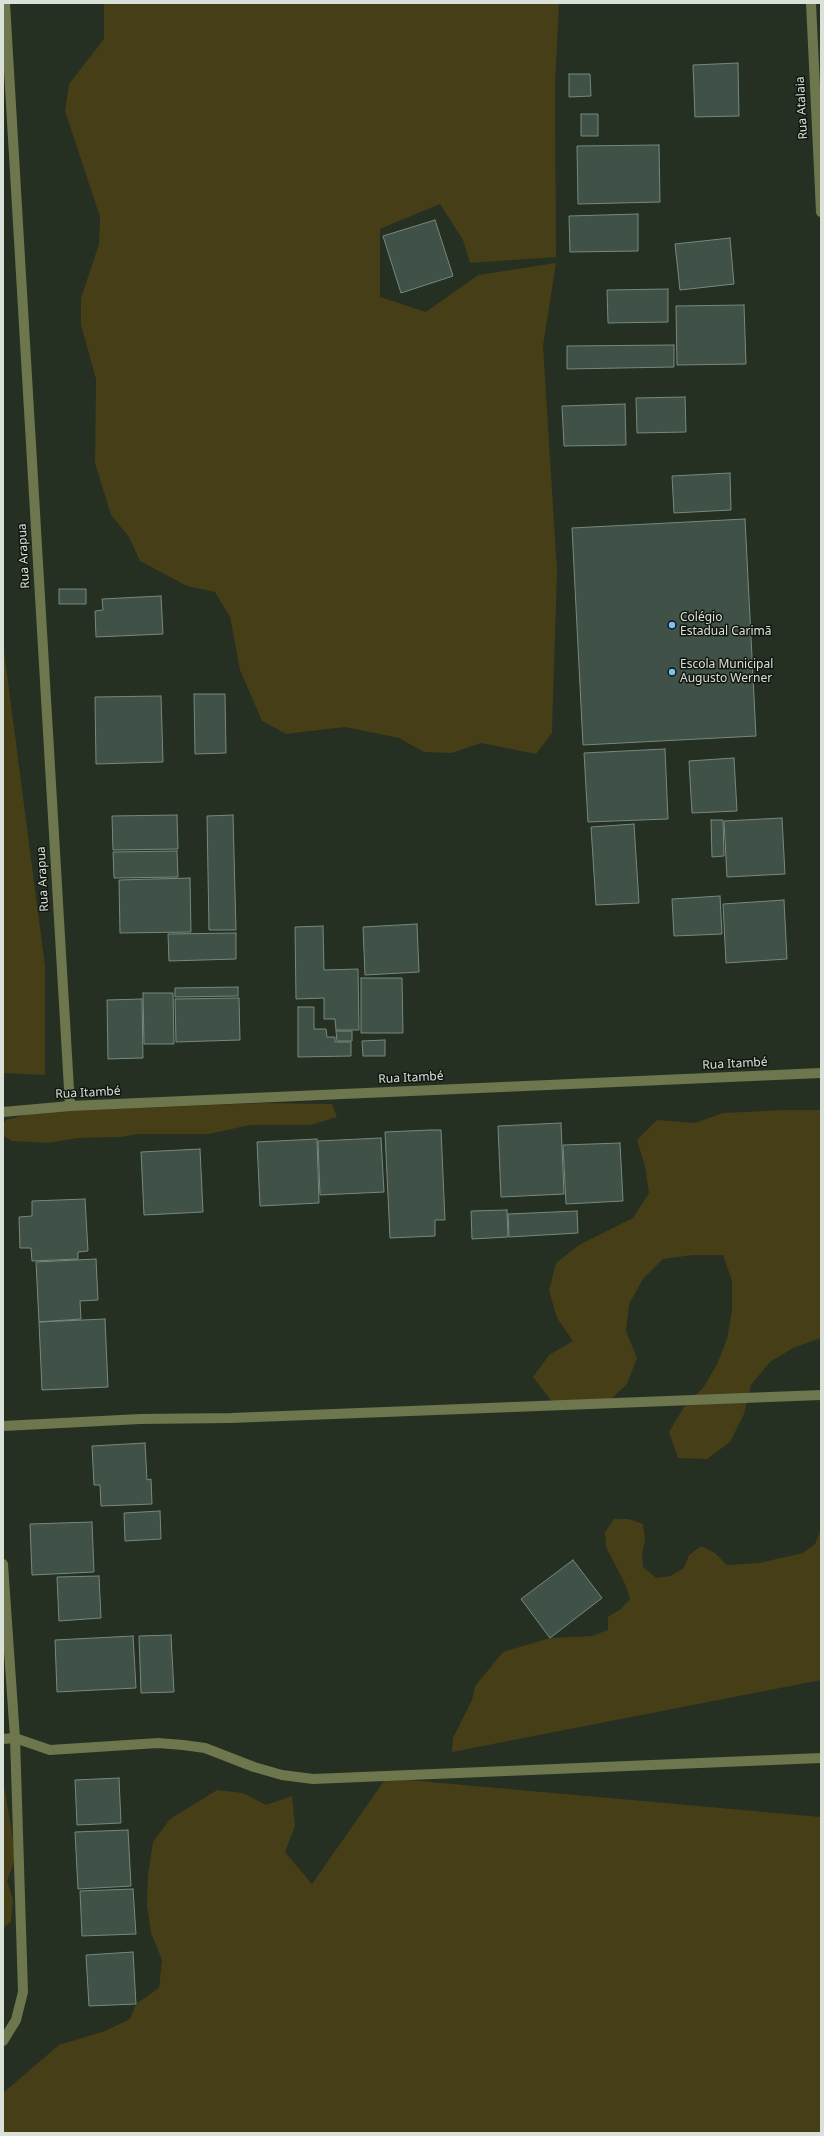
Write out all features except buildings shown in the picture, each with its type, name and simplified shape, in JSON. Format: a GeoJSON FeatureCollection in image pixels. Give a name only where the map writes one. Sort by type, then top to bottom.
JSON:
{"type":"FeatureCollection","features":[{"type":"Feature","properties":{"kind":"street","name":"Rua Arapua"},"geometry":{"type":"LineString","coordinates":[[5,3],[70,1106]]}},
{"type":"Feature","properties":{"kind":"street","name":"Rua Atalaia"},"geometry":{"type":"LineString","coordinates":[[810,3],[821,212]]}},
{"type":"Feature","properties":{"kind":"street","name":"Rua Itambé"},"geometry":{"type":"LineString","coordinates":[[3,1112],[70,1106],[821,1073]]}},
{"type":"Feature","properties":{"kind":"street"},"geometry":{"type":"LineString","coordinates":[[3,1426],[140,1419],[230,1418],[821,1395]]}},
{"type":"Feature","properties":{"kind":"street"},"geometry":{"type":"LineString","coordinates":[[3,1564],[15,1738],[23,1992],[16,2020],[3,2041]]}},
{"type":"Feature","properties":{"kind":"street"},"geometry":{"type":"LineString","coordinates":[[3,1738],[15,1738],[50,1750],[158,1743],[206,1748],[254,1767],[282,1775],[313,1780],[821,1758]]}},
{"type":"Feature","properties":{"kind":"shaded area"},"geometry":{"type":"Polygon","coordinates":[[[107,3],[559,3],[555,84],[556,257],[470,263],[463,240],[440,204],[380,229],[380,297],[426,312],[478,275],[556,263],[543,346],[557,571],[552,733],[536,754],[481,743],[452,753],[424,752],[399,738],[345,727],[286,734],[262,721],[240,670],[230,617],[215,592],[187,586],[140,561],[129,537],[111,515],[95,463],[96,379],[81,325],[81,298],[99,244],[100,217],[65,111],[69,84],[104,39],[104,5],[107,3]]]}},
{"type":"Feature","properties":{"kind":"shaded area"},"geometry":{"type":"Polygon","coordinates":[[[3,643],[45,966],[45,1075],[3,1073],[3,643]]]}},
{"type":"Feature","properties":{"kind":"shaded area"},"geometry":{"type":"Polygon","coordinates":[[[264,1103],[332,1104],[337,1117],[311,1125],[250,1125],[209,1134],[137,1134],[121,1137],[77,1138],[47,1143],[12,1141],[3,1136],[3,1124],[6,1120],[36,1112],[264,1103]]]}},
{"type":"Feature","properties":{"kind":"shaded area"},"geometry":{"type":"Polygon","coordinates":[[[821,1110],[821,1338],[793,1348],[770,1362],[751,1385],[744,1414],[730,1442],[707,1459],[678,1458],[669,1432],[684,1407],[703,1388],[717,1364],[727,1339],[732,1310],[732,1281],[723,1255],[693,1255],[663,1259],[643,1279],[629,1304],[626,1331],[637,1358],[627,1384],[607,1403],[553,1403],[533,1377],[549,1355],[573,1341],[557,1318],[549,1290],[556,1263],[579,1245],[633,1218],[649,1193],[645,1166],[637,1140],[657,1120],[695,1123],[723,1113],[821,1110]]]}},
{"type":"Feature","properties":{"kind":"shaded area"},"geometry":{"type":"Polygon","coordinates":[[[614,1519],[629,1519],[643,1524],[645,1540],[642,1554],[643,1567],[656,1578],[670,1576],[684,1568],[689,1555],[701,1546],[715,1553],[727,1565],[759,1563],[803,1553],[815,1544],[821,1529],[821,1680],[452,1752],[453,1738],[472,1700],[475,1686],[503,1652],[550,1638],[592,1636],[608,1630],[608,1617],[621,1609],[630,1599],[626,1586],[606,1547],[605,1532],[614,1519]]]}},
{"type":"Feature","properties":{"kind":"shaded area"},"geometry":{"type":"Polygon","coordinates":[[[386,1778],[821,1817],[821,2133],[3,2133],[3,2093],[59,2045],[105,2031],[130,2019],[136,2004],[159,1988],[162,1960],[151,1933],[147,1905],[148,1875],[153,1842],[170,1819],[217,1790],[243,1793],[266,1805],[292,1796],[295,1826],[285,1852],[312,1884],[386,1778]]]}},
{"type":"Feature","properties":{"kind":"shaded area"},"geometry":{"type":"Polygon","coordinates":[[[3,1779],[16,1857],[7,1881],[13,1899],[11,1922],[3,1928],[3,1779]]]}},
{"type":"Feature","properties":{"kind":"place","name":"Colégio Estadual Carimã"},"geometry":{"type":"Point","coordinates":[672,625]}},
{"type":"Feature","properties":{"kind":"place","name":"Escola Municipal Augusto Werner"},"geometry":{"type":"Point","coordinates":[672,672]}}]}
